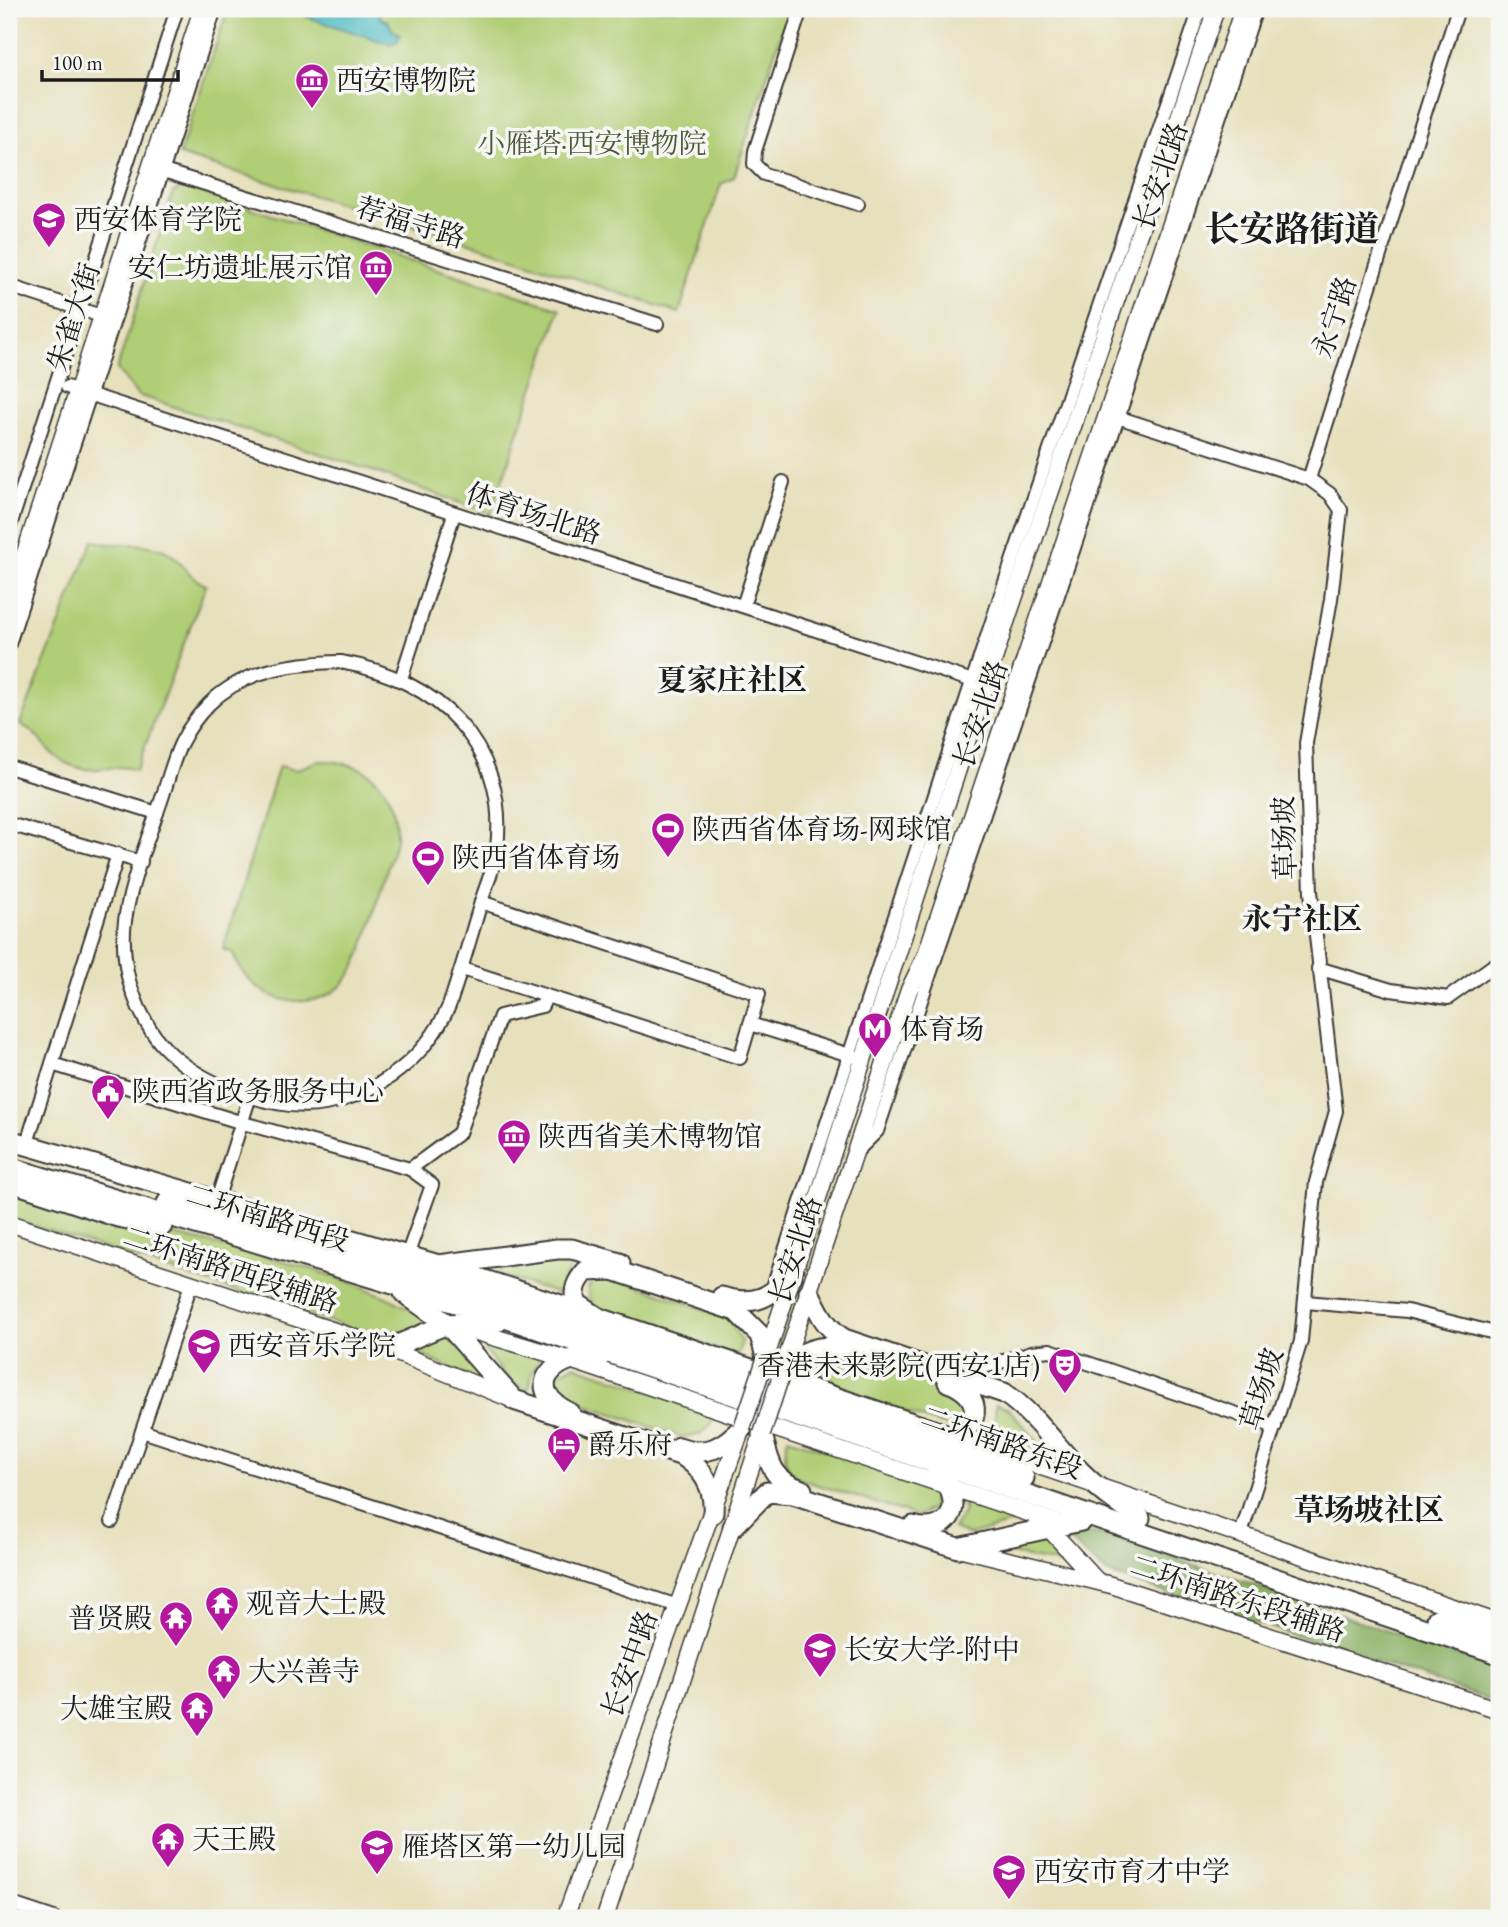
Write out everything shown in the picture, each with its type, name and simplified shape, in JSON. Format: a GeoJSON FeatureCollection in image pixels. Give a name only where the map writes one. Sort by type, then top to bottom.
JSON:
{"type":"FeatureCollection","features":[{"type":"Feature","properties":{"kind":"highway"},"geometry":{"type":"LineString","coordinates":[[14,1147],[217,1200],[439,1265],[954,1437]]}},
{"type":"Feature","properties":{"kind":"highway","name":"二环南路西段"},"geometry":{"type":"LineString","coordinates":[[14,1147],[153,1205],[259,1244],[511,1321]]}},
{"type":"Feature","properties":{"kind":"highway"},"geometry":{"type":"LineString","coordinates":[[72,1160],[304,1240]]}},
{"type":"Feature","properties":{"kind":"highway","name":"二环南路西段"},"geometry":{"type":"LineString","coordinates":[[9,1167],[153,1205],[304,1240],[486,1297]]}},
{"type":"Feature","properties":{"kind":"highway"},"geometry":{"type":"LineString","coordinates":[[9,1181],[118,1217],[259,1244]]}},
{"type":"Feature","properties":{"kind":"highway"},"geometry":{"type":"LineString","coordinates":[[439,1265],[572,1249],[730,1299],[745,1301],[770,1296],[792,1276]]}},
{"type":"Feature","properties":{"kind":"highway"},"geometry":{"type":"LineString","coordinates":[[439,1265],[486,1297]]}},
{"type":"Feature","properties":{"kind":"highway"},"geometry":{"type":"LineString","coordinates":[[599,1318],[576,1303],[573,1293],[578,1280],[586,1271],[613,1270],[736,1311],[760,1335],[776,1360],[823,1345],[842,1347],[958,1386],[966,1392],[975,1409],[970,1425],[954,1437],[914,1441]]}},
{"type":"Feature","properties":{"kind":"highway"},"geometry":{"type":"LineString","coordinates":[[389,1282],[447,1325],[514,1400],[683,1456],[697,1465],[714,1495],[713,1513]]}},
{"type":"Feature","properties":{"kind":"highway"},"geometry":{"type":"LineString","coordinates":[[809,1292],[823,1320],[845,1339],[1004,1393],[1019,1403],[1093,1482],[1140,1518]]}},
{"type":"Feature","properties":{"kind":"highway","name":"二环南路东段"},"geometry":{"type":"LineString","coordinates":[[486,1297],[1499,1639]]}},
{"type":"Feature","properties":{"kind":"highway"},"geometry":{"type":"LineString","coordinates":[[377,1345],[400,1344],[447,1325],[511,1321]]}},
{"type":"Feature","properties":{"kind":"highway","name":"二环南路东段"},"geometry":{"type":"LineString","coordinates":[[511,1321],[623,1358],[940,1473],[1174,1543],[1499,1654]]}},
{"type":"Feature","properties":{"kind":"highway"},"geometry":{"type":"LineString","coordinates":[[623,1358],[582,1354],[566,1359],[555,1364],[548,1376],[546,1392],[555,1405],[569,1412],[698,1454],[725,1443],[742,1427]]}},
{"type":"Feature","properties":{"kind":"highway"},"geometry":{"type":"LineString","coordinates":[[762,1434],[769,1458],[781,1481],[917,1528],[937,1528],[949,1519],[954,1503],[940,1473]]}},
{"type":"Feature","properties":{"kind":"highway"},"geometry":{"type":"LineString","coordinates":[[940,1473],[1499,1664]]}},
{"type":"Feature","properties":{"kind":"highway"},"geometry":{"type":"LineString","coordinates":[[733,1527],[766,1492],[780,1492],[958,1548],[1048,1522],[1081,1521]]}},
{"type":"Feature","properties":{"kind":"highway"},"geometry":{"type":"LineString","coordinates":[[1135,1539],[1174,1543]]}},
{"type":"Feature","properties":{"kind":"main road","name":"朱雀大街"},"geometry":{"type":"LineString","coordinates":[[9,602],[78,390],[91,313],[191,9]]}},
{"type":"Feature","properties":{"kind":"main road","name":"朱雀大街"},"geometry":{"type":"LineString","coordinates":[[91,313],[156,169],[202,9]]}},
{"type":"Feature","properties":{"kind":"main road","name":"长安北路"},"geometry":{"type":"LineString","coordinates":[[762,1434],[792,1276],[857,1058],[979,683],[1216,9]]}},
{"type":"Feature","properties":{"kind":"main road","name":"长安北路"},"geometry":{"type":"LineString","coordinates":[[742,1427],[809,1292],[855,1153],[1114,416],[1244,9]]}},
{"type":"Feature","properties":{"kind":"main road","name":"朱雀大街"},"geometry":{"type":"LineString","coordinates":[[10,559],[78,390]]}},
{"type":"Feature","properties":{"kind":"main road","name":"二环南路西段辅路"},"geometry":{"type":"LineString","coordinates":[[9,1223],[377,1345],[514,1400]]}},
{"type":"Feature","properties":{"kind":"main road"},"geometry":{"type":"LineString","coordinates":[[447,1325],[492,1335],[940,1473],[1048,1522],[1097,1581]]}},
{"type":"Feature","properties":{"kind":"main road","name":"长安中路"},"geometry":{"type":"LineString","coordinates":[[565,1918],[742,1427]]}},
{"type":"Feature","properties":{"kind":"main road","name":"长安中路"},"geometry":{"type":"LineString","coordinates":[[605,1918],[762,1434]]}},
{"type":"Feature","properties":{"kind":"main road"},"geometry":{"type":"LineString","coordinates":[[954,1437],[1093,1482],[1499,1623]]}},
{"type":"Feature","properties":{"kind":"main road","name":"二环南路东段辅路"},"geometry":{"type":"LineString","coordinates":[[958,1548],[1097,1581],[1499,1710]]}},
{"type":"Feature","properties":{"kind":"street"},"geometry":{"type":"LineString","coordinates":[[9,529],[91,313],[177,9]]}},
{"type":"Feature","properties":{"kind":"street"},"geometry":{"type":"LineString","coordinates":[[9,644],[78,390],[215,9]]}},
{"type":"Feature","properties":{"kind":"street"},"geometry":{"type":"LineString","coordinates":[[801,9],[755,151],[754,164],[764,174],[858,204]]}},
{"type":"Feature","properties":{"kind":"street"},"geometry":{"type":"LineString","coordinates":[[979,683],[1200,9]]}},
{"type":"Feature","properties":{"kind":"street"},"geometry":{"type":"LineString","coordinates":[[1114,416],[1256,9]]}},
{"type":"Feature","properties":{"kind":"street","name":"永宁路"},"geometry":{"type":"LineString","coordinates":[[1309,479],[1458,9]]}},
{"type":"Feature","properties":{"kind":"street","name":"荐福寺路"},"geometry":{"type":"LineString","coordinates":[[156,169],[657,324]]}},
{"type":"Feature","properties":{"kind":"street"},"geometry":{"type":"LineString","coordinates":[[9,286],[91,313]]}},
{"type":"Feature","properties":{"kind":"street","name":"体育场北路"},"geometry":{"type":"LineString","coordinates":[[78,390],[979,683]]}},
{"type":"Feature","properties":{"kind":"street","name":"草场坡"},"geometry":{"type":"LineString","coordinates":[[1114,416],[1309,479],[1329,494],[1341,510],[1331,599],[1306,743],[1311,892],[1336,1111],[1316,1182],[1301,1341],[1241,1534]]}},
{"type":"Feature","properties":{"kind":"street"},"geometry":{"type":"LineString","coordinates":[[743,606],[783,482]]}},
{"type":"Feature","properties":{"kind":"street"},"geometry":{"type":"LineString","coordinates":[[401,679],[454,514]]}},
{"type":"Feature","properties":{"kind":"street"},"geometry":{"type":"LineString","coordinates":[[316,663],[369,667],[401,679],[454,714],[477,745],[493,778],[497,814],[497,850],[462,968],[438,1029],[417,1054],[379,1085],[323,1104],[284,1103],[250,1096],[200,1077],[164,1047],[132,992],[124,930],[141,862],[180,744],[192,724],[210,703],[241,681],[269,670],[316,663]]}},
{"type":"Feature","properties":{"kind":"street"},"geometry":{"type":"LineString","coordinates":[[9,767],[157,813]]}},
{"type":"Feature","properties":{"kind":"street"},"geometry":{"type":"LineString","coordinates":[[9,824],[141,862]]}},
{"type":"Feature","properties":{"kind":"street"},"geometry":{"type":"LineString","coordinates":[[14,1147],[52,1063],[118,854]]}},
{"type":"Feature","properties":{"kind":"street"},"geometry":{"type":"LineString","coordinates":[[462,968],[740,1058],[759,994],[481,902]]}},
{"type":"Feature","properties":{"kind":"street"},"geometry":{"type":"LineString","coordinates":[[1318,968],[1391,990],[1448,998],[1494,965],[1499,965]]}},
{"type":"Feature","properties":{"kind":"street"},"geometry":{"type":"LineString","coordinates":[[410,1169],[459,1133],[500,1016],[542,1006],[546,997]]}},
{"type":"Feature","properties":{"kind":"street"},"geometry":{"type":"LineString","coordinates":[[750,1024],[857,1058],[770,1296]]}},
{"type":"Feature","properties":{"kind":"street"},"geometry":{"type":"LineString","coordinates":[[52,1063],[243,1123],[410,1169],[432,1185],[407,1256]]}},
{"type":"Feature","properties":{"kind":"street"},"geometry":{"type":"LineString","coordinates":[[217,1200],[250,1096]]}},
{"type":"Feature","properties":{"kind":"street"},"geometry":{"type":"LineString","coordinates":[[112,1521],[191,1284]]}},
{"type":"Feature","properties":{"kind":"street"},"geometry":{"type":"LineString","coordinates":[[1306,1302],[1407,1311],[1499,1334]]}},
{"type":"Feature","properties":{"kind":"street"},"geometry":{"type":"LineString","coordinates":[[976,1384],[981,1368],[1032,1352],[1050,1350],[1275,1427]]}},
{"type":"Feature","properties":{"kind":"street"},"geometry":{"type":"LineString","coordinates":[[142,1431],[678,1606]]}},
{"type":"Feature","properties":{"kind":"street"},"geometry":{"type":"LineString","coordinates":[[9,1903],[54,1918]]}},
{"type":"Feature","properties":{"kind":"green space","name":"小雁塔·西安博物院"},"geometry":{"type":"Polygon","coordinates":[[[228,9],[789,9],[734,177],[721,184],[679,313],[480,246],[179,155],[228,9]]]}},
{"type":"Feature","properties":{"kind":"green space"},"geometry":{"type":"Polygon","coordinates":[[[186,187],[560,309],[491,514],[367,469],[137,395],[117,369],[173,192],[186,187]]]}},
{"type":"Feature","properties":{"kind":"green space"},"geometry":{"type":"Polygon","coordinates":[[[93,540],[164,550],[194,578],[206,585],[136,770],[118,767],[86,769],[66,763],[20,724],[93,540]]]}},
{"type":"Feature","properties":{"kind":"green space"},"geometry":{"type":"Polygon","coordinates":[[[318,761],[353,766],[378,781],[392,806],[396,841],[363,949],[348,978],[324,997],[307,1001],[286,1000],[268,994],[253,984],[232,952],[223,949],[279,766],[296,770],[318,761]]]}},
{"type":"Feature","properties":{"kind":"green space"},"geometry":{"type":"Polygon","coordinates":[[[9,1189],[94,1217],[233,1248],[318,1271],[399,1303],[437,1324],[385,1339],[9,1218],[9,1189]]]}},
{"type":"Feature","properties":{"kind":"green space"},"geometry":{"type":"Polygon","coordinates":[[[572,1263],[559,1294],[496,1274],[505,1267],[572,1263]]]}},
{"type":"Feature","properties":{"kind":"green space"},"geometry":{"type":"Polygon","coordinates":[[[614,1277],[728,1318],[742,1342],[737,1356],[594,1307],[588,1293],[590,1284],[614,1277]]]}},
{"type":"Feature","properties":{"kind":"green space"},"geometry":{"type":"Polygon","coordinates":[[[450,1336],[480,1372],[477,1381],[415,1352],[450,1336]]]}},
{"type":"Feature","properties":{"kind":"green space"},"geometry":{"type":"Polygon","coordinates":[[[478,1339],[537,1354],[539,1359],[532,1373],[529,1389],[506,1377],[478,1339]]]}},
{"type":"Feature","properties":{"kind":"green space"},"geometry":{"type":"Polygon","coordinates":[[[831,1356],[854,1360],[958,1392],[969,1413],[955,1429],[805,1380],[809,1371],[831,1356]]]}},
{"type":"Feature","properties":{"kind":"green space"},"geometry":{"type":"Polygon","coordinates":[[[574,1365],[716,1413],[703,1432],[681,1437],[560,1396],[555,1382],[557,1374],[574,1365]]]}},
{"type":"Feature","properties":{"kind":"green space"},"geometry":{"type":"Polygon","coordinates":[[[996,1404],[1008,1408],[1049,1454],[1048,1458],[991,1439],[988,1431],[995,1419],[996,1404]]]}},
{"type":"Feature","properties":{"kind":"green space"},"geometry":{"type":"Polygon","coordinates":[[[788,1438],[924,1482],[932,1489],[933,1508],[917,1516],[799,1479],[787,1466],[785,1450],[788,1438]]]}},
{"type":"Feature","properties":{"kind":"green space"},"geometry":{"type":"Polygon","coordinates":[[[963,1498],[1019,1516],[1016,1522],[970,1535],[953,1529],[964,1511],[963,1498]]]}},
{"type":"Feature","properties":{"kind":"green space"},"geometry":{"type":"Polygon","coordinates":[[[1070,1534],[1104,1534],[1499,1669],[1499,1703],[1107,1573],[1071,1542],[1070,1534]]]}},
{"type":"Feature","properties":{"kind":"green space"},"geometry":{"type":"Polygon","coordinates":[[[1044,1538],[1071,1566],[991,1550],[1044,1538]]]}},
{"type":"Feature","properties":{"kind":"water"},"geometry":{"type":"Polygon","coordinates":[[[310,9],[370,9],[380,13],[380,18],[388,21],[392,30],[400,34],[398,41],[390,44],[306,17],[310,9]]]}},
{"type":"Feature","properties":{"kind":"place","name":"西安博物院"},"geometry":{"type":"Point","coordinates":[312,110]}},
{"type":"Feature","properties":{"kind":"place","name":"西安体育学院"},"geometry":{"type":"Point","coordinates":[49,249]}},
{"type":"Feature","properties":{"kind":"place","name":"安仁坊遗址展示馆"},"geometry":{"type":"Point","coordinates":[376,297]}},
{"type":"Feature","properties":{"kind":"place","name":"陕西省体育场-网球馆"},"geometry":{"type":"Point","coordinates":[668,859]}},
{"type":"Feature","properties":{"kind":"place","name":"陕西省体育场"},"geometry":{"type":"Point","coordinates":[428,887]}},
{"type":"Feature","properties":{"kind":"place","name":"体育场"},"geometry":{"type":"Point","coordinates":[875,1059]}},
{"type":"Feature","properties":{"kind":"place","name":"陕西省政务服务中心"},"geometry":{"type":"Point","coordinates":[108,1121]}},
{"type":"Feature","properties":{"kind":"place","name":"陕西省美术博物馆"},"geometry":{"type":"Point","coordinates":[514,1166]}},
{"type":"Feature","properties":{"kind":"place","name":"西安音乐学院"},"geometry":{"type":"Point","coordinates":[204,1375]}},
{"type":"Feature","properties":{"kind":"place","name":"香港未来影院(西安1店)"},"geometry":{"type":"Point","coordinates":[1065,1395]}},
{"type":"Feature","properties":{"kind":"place","name":"爵乐府"},"geometry":{"type":"Point","coordinates":[564,1474]}},
{"type":"Feature","properties":{"kind":"place","name":"观音大士殿"},"geometry":{"type":"Point","coordinates":[222,1633]}},
{"type":"Feature","properties":{"kind":"place","name":"普贤殿"},"geometry":{"type":"Point","coordinates":[176,1648]}},
{"type":"Feature","properties":{"kind":"place","name":"长安大学-附中"},"geometry":{"type":"Point","coordinates":[820,1679]}},
{"type":"Feature","properties":{"kind":"place","name":"大兴善寺"},"geometry":{"type":"Point","coordinates":[224,1701]}},
{"type":"Feature","properties":{"kind":"place","name":"大雄宝殿"},"geometry":{"type":"Point","coordinates":[197,1738]}},
{"type":"Feature","properties":{"kind":"place","name":"天王殿"},"geometry":{"type":"Point","coordinates":[168,1869]}},
{"type":"Feature","properties":{"kind":"place","name":"雁塔区第一幼儿园"},"geometry":{"type":"Point","coordinates":[377,1876]}},
{"type":"Feature","properties":{"kind":"place","name":"西安市育才中学"},"geometry":{"type":"Point","coordinates":[1009,1901]}},
{"type":"Feature","properties":{"kind":"district","name":"长安路街道"},"geometry":{"type":"Point","coordinates":[1292,228]}},
{"type":"Feature","properties":{"kind":"district","name":"夏家庄社区"},"geometry":{"type":"Point","coordinates":[732,679]}},
{"type":"Feature","properties":{"kind":"district","name":"永宁社区"},"geometry":{"type":"Point","coordinates":[1302,918]}},
{"type":"Feature","properties":{"kind":"district","name":"草场坡社区"},"geometry":{"type":"Point","coordinates":[1369,1509]}}]}
